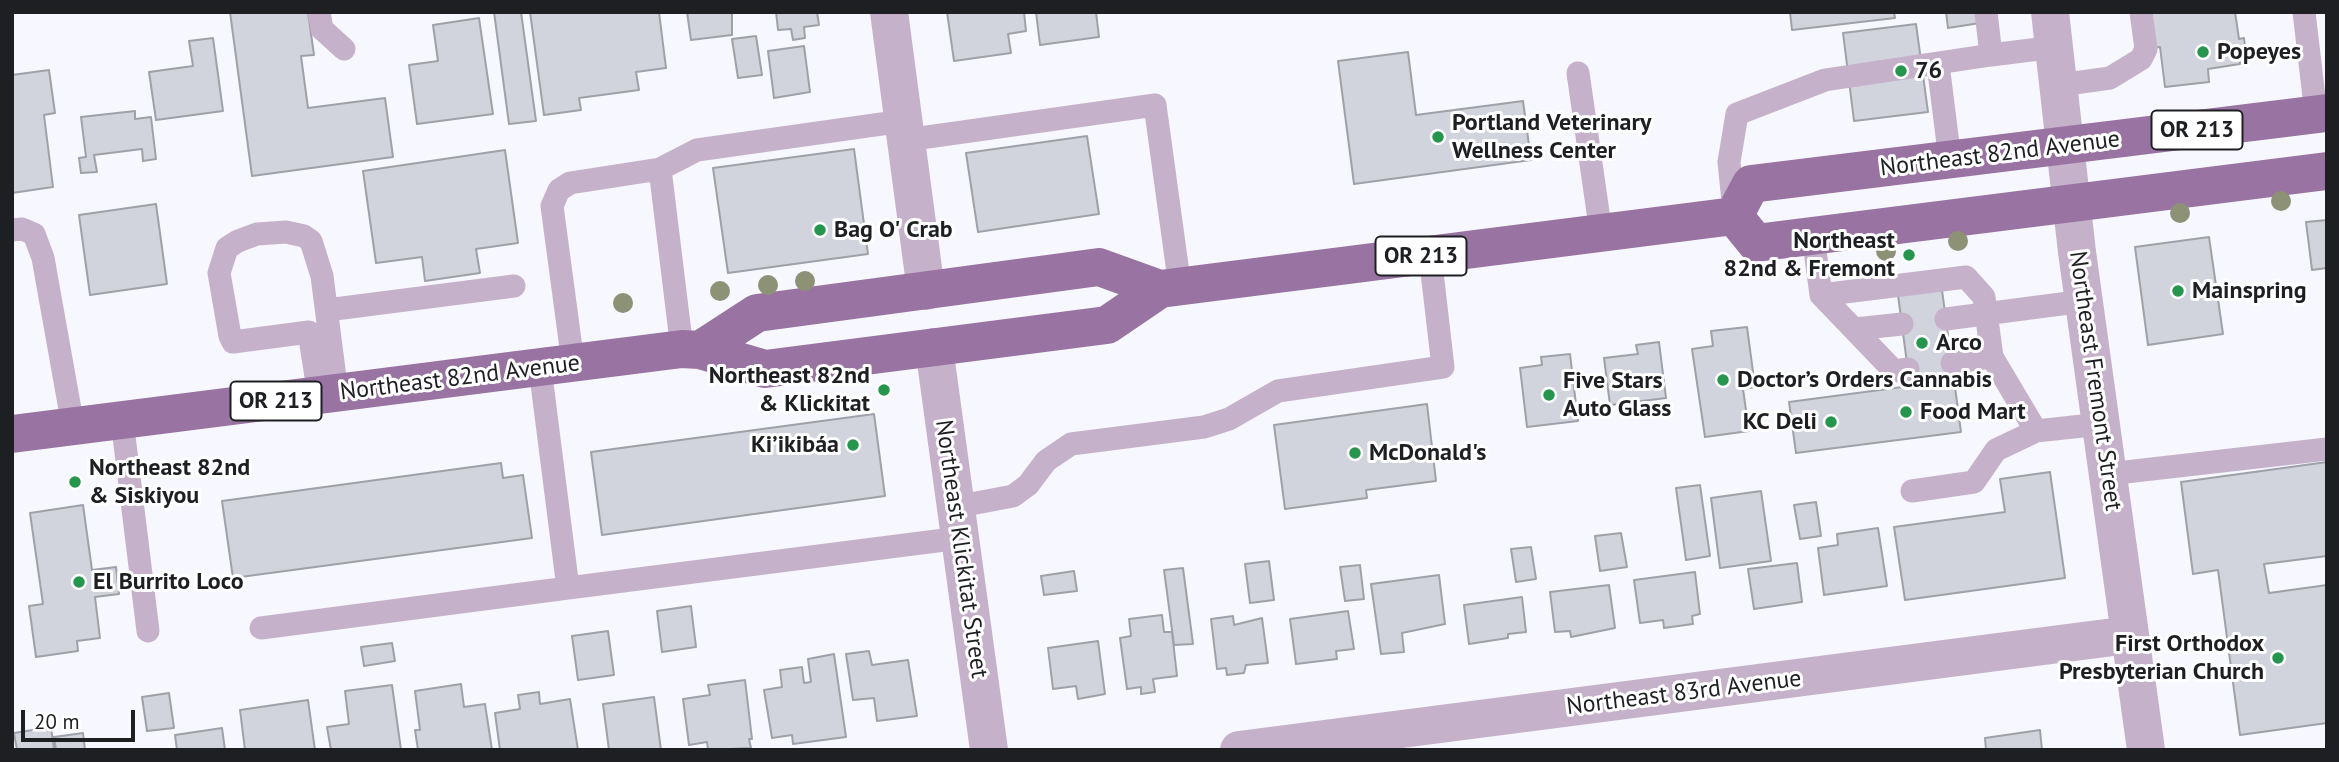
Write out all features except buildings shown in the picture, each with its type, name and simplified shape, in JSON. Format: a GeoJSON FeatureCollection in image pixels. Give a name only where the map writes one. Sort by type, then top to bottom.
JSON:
{"type":"FeatureCollection","features":[{"type":"Feature","properties":{"kind":"main road","name":"Northeast 82nd Avenue"},"geometry":{"type":"LineString","coordinates":[[12,434],[691,350],[765,369],[1107,325],[1170,288],[1734,216],[1751,184],[2321,114]]}},
{"type":"Feature","properties":{"kind":"main road","name":"OR 213"},"geometry":{"type":"LineString","coordinates":[[1734,216],[1756,243],[2327,171]]}},
{"type":"Feature","properties":{"kind":"main road","name":"Northeast 82nd Avenue"},"geometry":{"type":"LineString","coordinates":[[691,350],[757,313],[1099,267],[1170,288]]}},
{"type":"Feature","properties":{"kind":"street"},"geometry":{"type":"LineString","coordinates":[[889,12],[926,291]]}},
{"type":"Feature","properties":{"kind":"street","name":"Northeast Fremont Street"},"geometry":{"type":"LineString","coordinates":[[2052,30],[2084,301],[2146,750]]}},
{"type":"Feature","properties":{"kind":"street","name":"Northeast Klickitat Street"},"geometry":{"type":"LineString","coordinates":[[934,347],[989,750]]}},
{"type":"Feature","properties":{"kind":"street","name":"Northeast 83rd Avenue"},"geometry":{"type":"LineString","coordinates":[[1240,750],[2129,635]]}},
{"type":"Feature","properties":{"kind":"lane"},"geometry":{"type":"LineString","coordinates":[[320,12],[322,29],[344,49]]}},
{"type":"Feature","properties":{"kind":"lane"},"geometry":{"type":"LineString","coordinates":[[1986,12],[1992,55]]}},
{"type":"Feature","properties":{"kind":"lane"},"geometry":{"type":"LineString","coordinates":[[2060,85],[2110,78],[2141,59],[2146,50],[2141,12]]}},
{"type":"Feature","properties":{"kind":"lane"},"geometry":{"type":"LineString","coordinates":[[2304,12],[2321,114]]}},
{"type":"Feature","properties":{"kind":"lane"},"geometry":{"type":"LineString","coordinates":[[1734,216],[1729,162],[1737,114],[1825,80],[1992,55],[2052,30]]}},
{"type":"Feature","properties":{"kind":"lane"},"geometry":{"type":"LineString","coordinates":[[1938,64],[1950,160]]}},
{"type":"Feature","properties":{"kind":"lane"},"geometry":{"type":"LineString","coordinates":[[1578,74],[1601,233]]}},
{"type":"Feature","properties":{"kind":"lane"},"geometry":{"type":"LineString","coordinates":[[568,588],[556,366],[552,206],[559,190],[570,183],[660,169],[696,149],[1156,105],[1170,288]]}},
{"type":"Feature","properties":{"kind":"lane"},"geometry":{"type":"LineString","coordinates":[[660,169],[691,350]]}},
{"type":"Feature","properties":{"kind":"lane"},"geometry":{"type":"LineString","coordinates":[[12,230],[23,229],[34,234],[43,258],[73,426]]}},
{"type":"Feature","properties":{"kind":"lane"},"geometry":{"type":"LineString","coordinates":[[286,232],[304,236],[311,241],[322,276],[327,310],[328,394],[309,332],[233,342],[219,273],[227,248],[257,234],[286,232]]}},
{"type":"Feature","properties":{"kind":"lane"},"geometry":{"type":"LineString","coordinates":[[1813,236],[1821,295],[1894,371],[1908,369]]}},
{"type":"Feature","properties":{"kind":"lane"},"geometry":{"type":"LineString","coordinates":[[261,628],[568,588],[957,522],[1013,496],[1028,485],[1046,461],[1071,444],[1205,427],[1229,419],[1278,391],[1443,367],[1430,255]]}},
{"type":"Feature","properties":{"kind":"lane"},"geometry":{"type":"LineString","coordinates":[[1821,295],[1966,277],[1984,297],[1992,357],[2036,431]]}},
{"type":"Feature","properties":{"kind":"lane"},"geometry":{"type":"LineString","coordinates":[[327,310],[514,286]]}},
{"type":"Feature","properties":{"kind":"lane"},"geometry":{"type":"LineString","coordinates":[[1946,319],[2084,301]]}},
{"type":"Feature","properties":{"kind":"lane"},"geometry":{"type":"LineString","coordinates":[[1855,329],[1902,324]]}},
{"type":"Feature","properties":{"kind":"lane"},"geometry":{"type":"LineString","coordinates":[[1952,363],[1992,357]]}},
{"type":"Feature","properties":{"kind":"lane"},"geometry":{"type":"LineString","coordinates":[[122,420],[148,631]]}},
{"type":"Feature","properties":{"kind":"lane"},"geometry":{"type":"LineString","coordinates":[[1912,491],[1974,482],[1996,450],[2036,431],[2101,424]]}},
{"type":"Feature","properties":{"kind":"lane"},"geometry":{"type":"LineString","coordinates":[[2108,474],[2327,449]]}},
{"type":"Feature","properties":{"kind":"place","name":"Popeyes"},"geometry":{"type":"Point","coordinates":[2203,52]}},
{"type":"Feature","properties":{"kind":"place","name":"76"},"geometry":{"type":"Point","coordinates":[1901,71]}},
{"type":"Feature","properties":{"kind":"place","name":"Portland Veterinary Wellness Center"},"geometry":{"type":"Point","coordinates":[1438,137]}},
{"type":"Feature","properties":{"kind":"place","name":"Bag O' Crab"},"geometry":{"type":"Point","coordinates":[820,230]}},
{"type":"Feature","properties":{"kind":"place","name":"Northeast 82nd & Fremont"},"geometry":{"type":"Point","coordinates":[1909,255]}},
{"type":"Feature","properties":{"kind":"place","name":"Mainspring"},"geometry":{"type":"Point","coordinates":[2178,291]}},
{"type":"Feature","properties":{"kind":"place","name":"Arco"},"geometry":{"type":"Point","coordinates":[1922,343]}},
{"type":"Feature","properties":{"kind":"place","name":"Doctor’s Orders Cannabis"},"geometry":{"type":"Point","coordinates":[1723,380]}},
{"type":"Feature","properties":{"kind":"place","name":"Northeast 82nd & Klickitat"},"geometry":{"type":"Point","coordinates":[884,390]}},
{"type":"Feature","properties":{"kind":"place","name":"Five Stars Auto Glass"},"geometry":{"type":"Point","coordinates":[1549,395]}},
{"type":"Feature","properties":{"kind":"place","name":"Food Mart"},"geometry":{"type":"Point","coordinates":[1906,412]}},
{"type":"Feature","properties":{"kind":"place","name":"KC Deli"},"geometry":{"type":"Point","coordinates":[1831,422]}},
{"type":"Feature","properties":{"kind":"place","name":"Ki’ikibáa"},"geometry":{"type":"Point","coordinates":[853,445]}},
{"type":"Feature","properties":{"kind":"place","name":"McDonald's"},"geometry":{"type":"Point","coordinates":[1355,453]}},
{"type":"Feature","properties":{"kind":"place","name":"Northeast 82nd & Siskiyou"},"geometry":{"type":"Point","coordinates":[75,482]}},
{"type":"Feature","properties":{"kind":"place","name":"El Burrito Loco"},"geometry":{"type":"Point","coordinates":[79,582]}},
{"type":"Feature","properties":{"kind":"place","name":"First Orthodox Presbyterian Church"},"geometry":{"type":"Point","coordinates":[2278,658]}}]}
